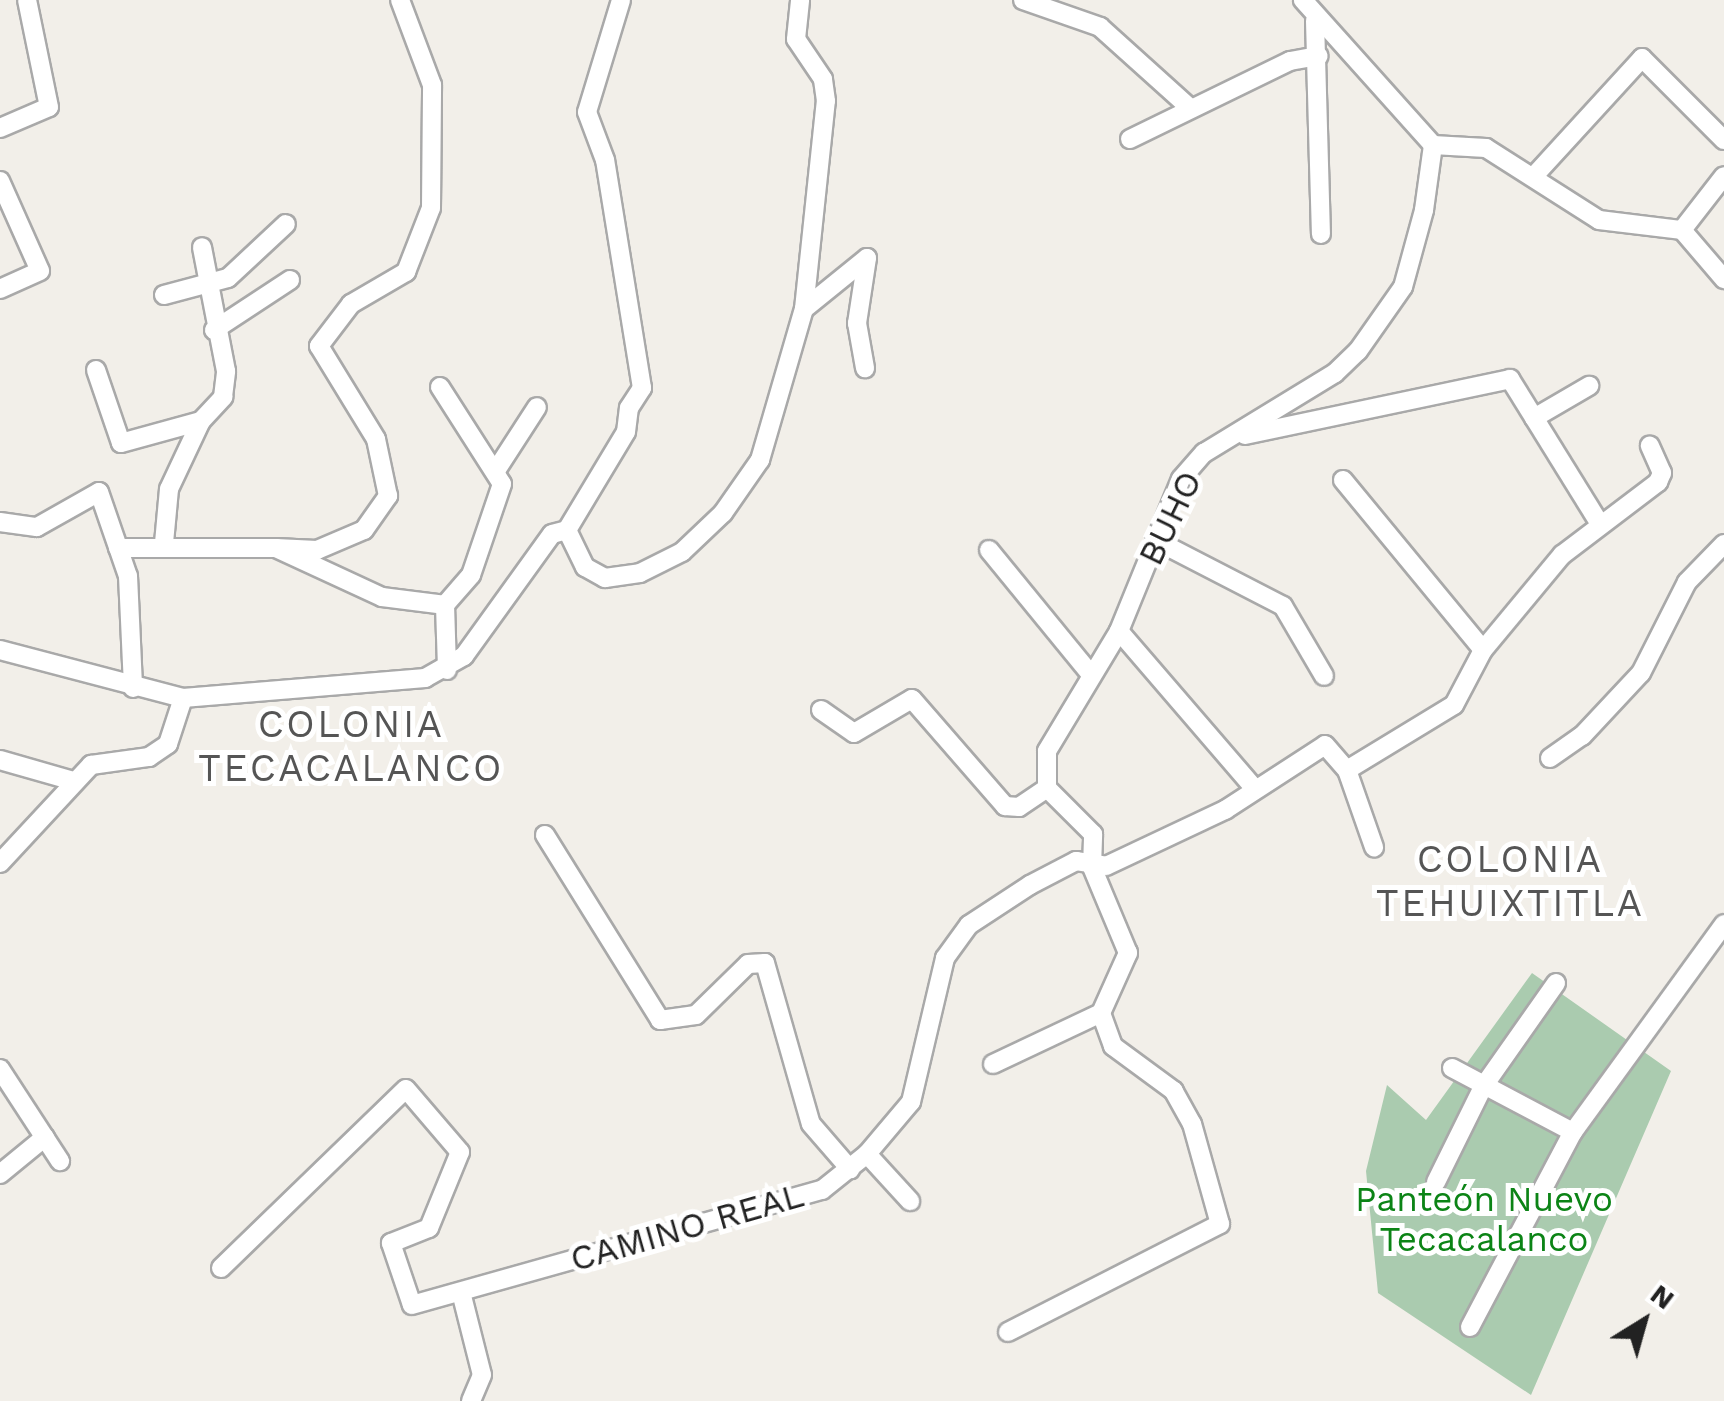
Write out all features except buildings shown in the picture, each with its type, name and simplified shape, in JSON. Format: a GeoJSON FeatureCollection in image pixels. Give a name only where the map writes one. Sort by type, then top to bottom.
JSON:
{"type":"FeatureCollection","features":[{"type":"Feature","properties":{"kind":"street"},"geometry":{"type":"LineString","coordinates":[[0,128],[49,107],[26,0]]}},
{"type":"Feature","properties":{"kind":"street"},"geometry":{"type":"LineString","coordinates":[[118,548],[164,543],[318,550],[364,530],[388,496],[376,440],[320,346],[352,304],[406,272],[430,208],[432,85],[400,0]]}},
{"type":"Feature","properties":{"kind":"street"},"geometry":{"type":"LineString","coordinates":[[0,650],[133,688],[183,698],[327,691],[447,670],[536,547],[567,530],[626,432],[628,408],[642,388],[605,160],[587,112],[621,0]]}},
{"type":"Feature","properties":{"kind":"street"},"geometry":{"type":"LineString","coordinates":[[567,530],[585,567],[605,578],[640,573],[682,552],[744,487],[776,423],[804,310],[826,102],[823,79],[796,38],[800,0]]}},
{"type":"Feature","properties":{"kind":"street"},"geometry":{"type":"LineString","coordinates":[[1023,0],[1100,27],[1191,109]]}},
{"type":"Feature","properties":{"kind":"street"},"geometry":{"type":"LineString","coordinates":[[1303,0],[1315,21],[1433,145],[1486,148],[1599,220],[1682,230],[1724,279]]}},
{"type":"Feature","properties":{"kind":"street"},"geometry":{"type":"LineString","coordinates":[[1315,21],[1319,56],[1321,234]]}},
{"type":"Feature","properties":{"kind":"street"},"geometry":{"type":"LineString","coordinates":[[1130,139],[1290,60],[1319,56]]}},
{"type":"Feature","properties":{"kind":"street"},"geometry":{"type":"LineString","coordinates":[[1534,176],[1642,58],[1724,140]]}},
{"type":"Feature","properties":{"kind":"street","name":"BUHO"},"geometry":{"type":"LineString","coordinates":[[1047,788],[1047,751],[1089,672],[1118,631],[1192,465],[1335,374],[1382,320],[1402,287],[1433,145]]}},
{"type":"Feature","properties":{"kind":"street"},"geometry":{"type":"LineString","coordinates":[[1682,230],[1724,176]]}},
{"type":"Feature","properties":{"kind":"street"},"geometry":{"type":"LineString","coordinates":[[0,181],[40,271],[0,289]]}},
{"type":"Feature","properties":{"kind":"street"},"geometry":{"type":"LineString","coordinates":[[164,295],[208,286],[286,224]]}},
{"type":"Feature","properties":{"kind":"street"},"geometry":{"type":"LineString","coordinates":[[164,543],[169,489],[201,421],[222,397],[226,371],[214,330],[202,248]]}},
{"type":"Feature","properties":{"kind":"street"},"geometry":{"type":"LineString","coordinates":[[804,310],[867,258],[856,323],[865,368]]}},
{"type":"Feature","properties":{"kind":"street"},"geometry":{"type":"LineString","coordinates":[[214,330],[290,280]]}},
{"type":"Feature","properties":{"kind":"street"},"geometry":{"type":"LineString","coordinates":[[96,370],[121,443],[201,421]]}},
{"type":"Feature","properties":{"kind":"street"},"geometry":{"type":"LineString","coordinates":[[1230,438],[1510,379],[1600,524]]}},
{"type":"Feature","properties":{"kind":"street"},"geometry":{"type":"LineString","coordinates":[[440,386],[502,484],[470,576],[444,605],[447,670]]}},
{"type":"Feature","properties":{"kind":"street"},"geometry":{"type":"LineString","coordinates":[[1534,418],[1589,386]]}},
{"type":"Feature","properties":{"kind":"street"},"geometry":{"type":"LineString","coordinates":[[495,472],[537,407]]}},
{"type":"Feature","properties":{"kind":"street"},"geometry":{"type":"LineString","coordinates":[[1347,770],[1442,716],[1484,650],[1562,555],[1658,482],[1662,473],[1650,446]]}},
{"type":"Feature","properties":{"kind":"street"},"geometry":{"type":"LineString","coordinates":[[1343,480],[1484,650]]}},
{"type":"Feature","properties":{"kind":"street"},"geometry":{"type":"LineString","coordinates":[[0,522],[37,527],[99,492],[118,548],[135,631],[133,688]]}},
{"type":"Feature","properties":{"kind":"street"},"geometry":{"type":"LineString","coordinates":[[1156,540],[1283,606],[1324,676]]}},
{"type":"Feature","properties":{"kind":"street"},"geometry":{"type":"LineString","coordinates":[[1550,758],[1582,736],[1641,673],[1686,582],[1724,544]]}},
{"type":"Feature","properties":{"kind":"street"},"geometry":{"type":"LineString","coordinates":[[276,548],[382,596],[444,605]]}},
{"type":"Feature","properties":{"kind":"street"},"geometry":{"type":"LineString","coordinates":[[989,550],[1089,672]]}},
{"type":"Feature","properties":{"kind":"street"},"geometry":{"type":"LineString","coordinates":[[1118,631],[1254,788]]}},
{"type":"Feature","properties":{"kind":"street"},"geometry":{"type":"LineString","coordinates":[[0,863],[90,766],[149,757],[168,744],[183,698]]}},
{"type":"Feature","properties":{"kind":"street"},"geometry":{"type":"LineString","coordinates":[[822,710],[854,733],[912,700],[1005,806],[1019,807],[1047,788],[1092,834],[1092,868],[1128,953],[1101,1013],[993,1064]]}},
{"type":"Feature","properties":{"kind":"street"},"geometry":{"type":"LineString","coordinates":[[1092,868],[1225,810],[1325,745],[1347,770],[1374,847]]}},
{"type":"Feature","properties":{"kind":"street"},"geometry":{"type":"LineString","coordinates":[[0,760],[73,781]]}},
{"type":"Feature","properties":{"kind":"street"},"geometry":{"type":"LineString","coordinates":[[544,834],[660,1020],[696,1015],[748,964],[765,963],[810,1124],[850,1169]]}},
{"type":"Feature","properties":{"kind":"street","name":"CAMINO REAL"},"geometry":{"type":"LineString","coordinates":[[221,1268],[406,1089],[460,1152],[429,1228],[392,1243],[404,1297],[420,1307],[680,1224],[822,1190],[867,1154],[911,1102],[945,958],[969,926],[1076,861],[1092,868]]}},
{"type":"Feature","properties":{"kind":"street"},"geometry":{"type":"LineString","coordinates":[[1470,1327],[1573,1132],[1724,924]]}},
{"type":"Feature","properties":{"kind":"street"},"geometry":{"type":"LineString","coordinates":[[1436,1182],[1483,1087],[1556,983]]}},
{"type":"Feature","properties":{"kind":"street"},"geometry":{"type":"LineString","coordinates":[[1008,1332],[1220,1224],[1192,1124],[1174,1091],[1114,1046],[1101,1013]]}},
{"type":"Feature","properties":{"kind":"street"},"geometry":{"type":"LineString","coordinates":[[1452,1068],[1573,1132]]}},
{"type":"Feature","properties":{"kind":"street"},"geometry":{"type":"LineString","coordinates":[[0,1069],[60,1160]]}},
{"type":"Feature","properties":{"kind":"street"},"geometry":{"type":"LineString","coordinates":[[0,1174],[44,1137]]}},
{"type":"Feature","properties":{"kind":"street"},"geometry":{"type":"LineString","coordinates":[[867,1154],[910,1202]]}},
{"type":"Feature","properties":{"kind":"street"},"geometry":{"type":"LineString","coordinates":[[462,1296],[482,1375],[471,1401]]}},
{"type":"Feature","properties":{"kind":"green space","name":"Panteón Nuevo Tecacalanco"},"geometry":{"type":"Polygon","coordinates":[[[1532,973],[1671,1071],[1531,1395],[1378,1293],[1366,1171],[1387,1085],[1426,1120],[1532,973]]]}},
{"type":"Feature","properties":{"kind":"district","name":"COLONIA TECACALANCO"},"geometry":{"type":"Point","coordinates":[351,747]}},
{"type":"Feature","properties":{"kind":"district","name":"COLONIA TEHUIXTITLA"},"geometry":{"type":"Point","coordinates":[1510,882]}}]}
